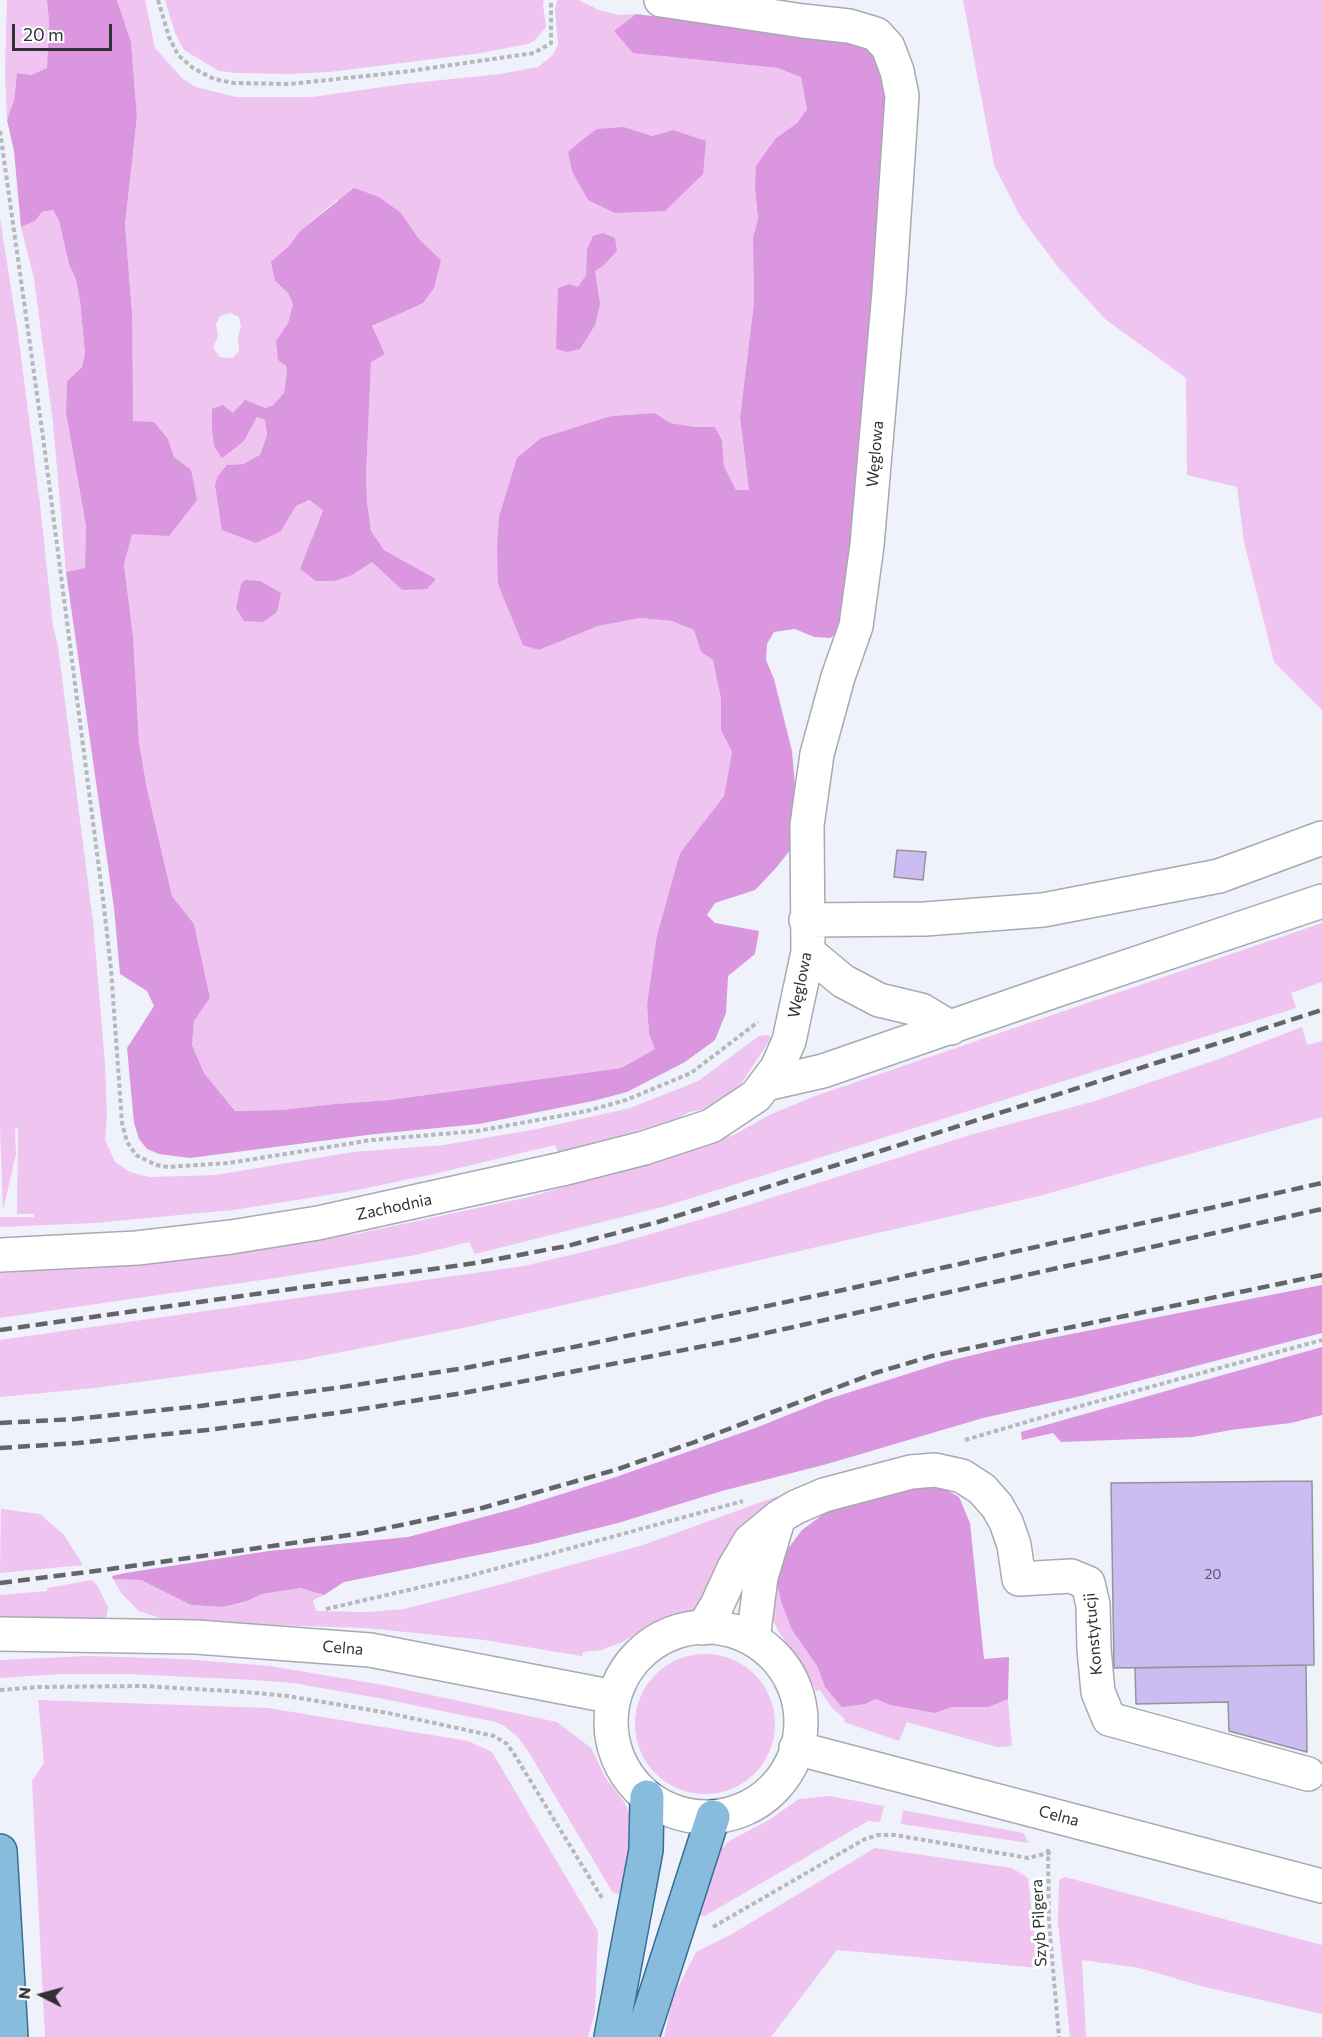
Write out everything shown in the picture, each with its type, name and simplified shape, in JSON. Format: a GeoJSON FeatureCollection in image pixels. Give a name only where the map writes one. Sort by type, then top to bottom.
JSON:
{"type":"FeatureCollection","features":[{"type":"Feature","properties":{"kind":"main road"},"geometry":{"type":"LineString","coordinates":[[611,2037],[646,1851],[646,1797]]}},
{"type":"Feature","properties":{"kind":"main road"},"geometry":{"type":"LineString","coordinates":[[642,2037],[713,1817]]}},
{"type":"Feature","properties":{"kind":"main road"},"geometry":{"type":"LineString","coordinates":[[0,1851],[11,2037]]}},
{"type":"Feature","properties":{"kind":"street","name":"Węglowa"},"geometry":{"type":"LineString","coordinates":[[661,0],[849,26],[876,34],[888,47],[897,71],[902,96],[889,292],[867,546],[856,626],[838,677],[817,754],[807,825],[808,951],[789,1041],[777,1068],[766,1084]]}},
{"type":"Feature","properties":{"kind":"street"},"geometry":{"type":"LineString","coordinates":[[806,920],[925,919],[1043,910],[1219,876],[1322,838]]}},
{"type":"Feature","properties":{"kind":"street"},"geometry":{"type":"LineString","coordinates":[[766,1084],[823,1071],[1322,901]]}},
{"type":"Feature","properties":{"kind":"street"},"geometry":{"type":"LineString","coordinates":[[808,951],[843,981],[879,1000],[921,1010],[951,1028]]}},
{"type":"Feature","properties":{"kind":"street","name":"Zachodnia"},"geometry":{"type":"LineString","coordinates":[[0,1255],[137,1248],[231,1237],[318,1223],[424,1201],[644,1148],[711,1126],[756,1096],[766,1084]]}},
{"type":"Feature","properties":{"kind":"street","name":"Konstytucji"},"geometry":{"type":"LineString","coordinates":[[779,1517],[824,1495],[911,1472],[935,1470],[962,1476],[982,1488],[997,1506],[1006,1522],[1014,1545],[1019,1579],[1071,1576],[1088,1583],[1093,1605],[1098,1692],[1109,1719],[1308,1774]]}},
{"type":"Feature","properties":{"kind":"street"},"geometry":{"type":"LineString","coordinates":[[703,1628],[750,1541],[779,1517]]}},
{"type":"Feature","properties":{"kind":"street"},"geometry":{"type":"LineString","coordinates":[[753,1639],[761,1577],[779,1517]]}},
{"type":"Feature","properties":{"kind":"street"},"geometry":{"type":"LineString","coordinates":[[685,1629],[726,1629],[753,1639],[785,1670],[795,1691],[800,1715],[800,1731],[792,1763],[778,1784],[760,1801],[737,1812],[713,1817],[678,1813],[646,1797],[631,1781],[619,1762],[613,1741],[611,1719],[614,1697],[624,1674],[638,1656],[657,1641],[685,1629]]}},
{"type":"Feature","properties":{"kind":"street","name":"Celna"},"geometry":{"type":"LineString","coordinates":[[0,1634],[196,1637],[370,1650],[614,1697]]}},
{"type":"Feature","properties":{"kind":"street","name":"Celna"},"geometry":{"type":"LineString","coordinates":[[0,1645],[67,1634]]}},
{"type":"Feature","properties":{"kind":"street","name":"Celna"},"geometry":{"type":"LineString","coordinates":[[796,1748],[1322,1886]]}},
{"type":"Feature","properties":{"kind":"path"},"geometry":{"type":"LineString","coordinates":[[158,0],[169,37],[178,55],[193,68],[214,79],[234,83],[290,84],[403,72],[534,53],[551,43],[551,0]]}},
{"type":"Feature","properties":{"kind":"path"},"geometry":{"type":"LineString","coordinates":[[0,131],[43,437],[104,907],[111,969],[122,1123],[127,1142],[136,1155],[156,1165],[168,1167],[229,1163],[372,1140],[477,1131],[587,1111],[626,1100],[691,1073],[754,1025],[798,999]]}},
{"type":"Feature","properties":{"kind":"path"},"geometry":{"type":"LineString","coordinates":[[0,1690],[38,1687],[144,1686],[288,1696],[388,1713],[494,1736],[501,1739],[514,1754],[603,1900]]}},
{"type":"Feature","properties":{"kind":"path","name":"Szyb Pilgera"},"geometry":{"type":"LineString","coordinates":[[1037,1810],[1049,1852],[1049,1923],[1059,2037]]}},
{"type":"Feature","properties":{"kind":"path"},"geometry":{"type":"LineString","coordinates":[[708,1930],[865,1839],[878,1835],[895,1835],[1028,1858]]}},
{"type":"Feature","properties":{"kind":"shaded area"},"geometry":{"type":"Polygon","coordinates":[[[7,0],[47,0],[49,22],[47,68],[31,75],[17,73],[14,100],[7,120],[5,73],[7,0]]]}},
{"type":"Feature","properties":{"kind":"shaded area"},"geometry":{"type":"Polygon","coordinates":[[[47,0],[117,0],[131,42],[137,117],[125,225],[132,312],[133,421],[154,422],[168,439],[174,457],[191,470],[197,500],[169,536],[132,534],[124,565],[133,636],[139,742],[147,789],[172,896],[194,924],[210,998],[194,1021],[192,1045],[204,1073],[235,1111],[281,1110],[390,1100],[621,1068],[655,1049],[649,1034],[647,1005],[657,936],[680,853],[724,796],[732,752],[721,730],[721,699],[713,660],[701,652],[694,630],[672,621],[640,618],[598,626],[539,650],[523,645],[498,584],[499,517],[517,458],[541,438],[611,416],[655,413],[670,423],[715,427],[722,440],[724,466],[736,490],[749,490],[740,418],[754,302],[753,238],[758,219],[755,188],[756,166],[776,138],[797,123],[807,109],[801,77],[778,68],[633,53],[614,31],[636,14],[848,41],[869,50],[882,69],[887,92],[856,501],[842,630],[830,638],[814,637],[795,629],[774,632],[767,644],[766,660],[774,679],[792,751],[796,797],[794,845],[755,890],[715,903],[707,915],[715,923],[759,931],[755,954],[728,976],[726,1013],[715,1040],[685,1062],[627,1092],[479,1124],[375,1134],[190,1158],[159,1154],[147,1149],[139,1139],[134,1123],[127,1048],[154,1006],[147,991],[120,974],[114,908],[66,572],[85,568],[86,526],[66,413],[67,381],[82,367],[85,353],[80,301],[59,221],[53,210],[42,212],[35,221],[21,227],[14,151],[7,120],[14,100],[17,73],[31,75],[47,68],[49,22],[47,0]]]}},
{"type":"Feature","properties":{"kind":"shaded area"},"geometry":{"type":"Polygon","coordinates":[[[117,0],[145,0],[155,48],[183,79],[196,87],[236,97],[312,97],[500,74],[538,67],[553,55],[558,44],[555,9],[557,0],[579,0],[599,10],[619,15],[636,14],[614,31],[661,56],[778,68],[801,76],[807,109],[797,123],[776,138],[755,188],[758,220],[753,238],[754,302],[740,418],[749,491],[736,490],[724,466],[722,440],[715,427],[670,423],[655,413],[611,416],[541,438],[498,584],[511,612],[539,650],[598,626],[640,618],[672,621],[695,630],[701,652],[713,660],[721,699],[721,730],[732,752],[724,796],[680,853],[647,1005],[649,1034],[655,1049],[621,1068],[390,1100],[281,1110],[235,1111],[204,1073],[192,1045],[194,1021],[210,998],[194,924],[172,896],[147,789],[139,741],[133,636],[124,565],[132,533],[191,471],[174,457],[168,439],[132,421],[132,312],[125,225],[137,117],[131,42],[117,0]],[[624,127],[665,211],[673,130],[652,136],[624,127]],[[337,200],[300,231],[289,246],[275,281],[288,293],[293,304],[288,323],[276,341],[287,371],[284,393],[273,405],[264,408],[233,413],[223,405],[244,441],[257,417],[265,420],[267,435],[261,455],[243,464],[227,465],[281,531],[296,506],[308,500],[323,509],[312,537],[351,575],[372,562],[402,590],[436,579],[384,550],[371,531],[366,476],[371,362],[385,353],[372,327],[390,317],[441,260],[419,239],[401,213],[337,200]],[[587,249],[586,275],[578,288],[569,284],[557,298],[595,281],[595,271],[603,266],[587,249]],[[230,313],[220,316],[216,324],[218,336],[213,348],[220,357],[232,358],[239,351],[238,337],[241,326],[239,317],[230,313]]]}},
{"type":"Feature","properties":{"kind":"shaded area"},"geometry":{"type":"Polygon","coordinates":[[[165,0],[544,0],[546,27],[534,41],[528,44],[481,53],[329,72],[237,73],[219,71],[184,50],[175,33],[165,0]]]}},
{"type":"Feature","properties":{"kind":"shaded area"},"geometry":{"type":"Polygon","coordinates":[[[963,0],[1322,0],[1322,710],[1274,662],[1244,542],[1237,487],[1187,475],[1186,378],[1105,319],[1058,267],[1020,216],[994,165],[963,0]]]}},
{"type":"Feature","properties":{"kind":"shaded area"},"geometry":{"type":"Polygon","coordinates":[[[624,127],[652,136],[673,130],[706,141],[703,174],[665,211],[615,213],[588,200],[572,171],[568,152],[597,129],[624,127]]]}},
{"type":"Feature","properties":{"kind":"shaded area"},"geometry":{"type":"Polygon","coordinates":[[[354,188],[379,197],[401,213],[419,239],[441,260],[434,288],[423,303],[372,326],[385,354],[371,362],[366,476],[371,531],[384,550],[436,579],[427,589],[402,590],[372,562],[352,575],[335,581],[316,581],[300,569],[323,510],[309,500],[296,506],[281,531],[256,543],[222,530],[215,485],[218,476],[227,465],[243,464],[260,455],[267,435],[265,420],[257,417],[244,441],[222,458],[214,446],[212,409],[223,405],[233,413],[245,400],[265,408],[273,405],[284,393],[287,371],[286,366],[278,360],[276,341],[288,323],[293,304],[288,293],[275,281],[271,262],[289,246],[300,231],[354,188]]]}},
{"type":"Feature","properties":{"kind":"shaded area"},"geometry":{"type":"Polygon","coordinates":[[[53,210],[59,221],[69,264],[76,280],[85,353],[82,367],[67,381],[66,413],[86,526],[85,569],[66,572],[53,423],[34,278],[21,227],[35,221],[42,212],[53,210]]]}},
{"type":"Feature","properties":{"kind":"shaded area"},"geometry":{"type":"Polygon","coordinates":[[[0,218],[18,333],[53,626],[58,646],[93,922],[105,1064],[107,1116],[105,1140],[115,1162],[130,1172],[149,1177],[216,1175],[353,1152],[444,1145],[537,1129],[630,1108],[698,1081],[759,1036],[769,1035],[771,1038],[741,1084],[722,1099],[701,1110],[689,1112],[677,1120],[558,1152],[555,1145],[347,1192],[233,1210],[95,1223],[0,1227],[0,1217],[34,1217],[34,1214],[17,1214],[18,1128],[15,1129],[16,1154],[3,1210],[0,1126],[0,218]]]}},
{"type":"Feature","properties":{"kind":"shaded area"},"geometry":{"type":"Polygon","coordinates":[[[603,233],[615,238],[617,251],[595,271],[600,304],[595,325],[580,349],[567,352],[556,349],[558,288],[569,284],[578,287],[586,275],[587,249],[593,236],[603,233]]]}},
{"type":"Feature","properties":{"kind":"shaded area"},"geometry":{"type":"Polygon","coordinates":[[[245,580],[260,581],[281,593],[277,612],[263,622],[244,621],[236,608],[241,584],[245,580]]]}},
{"type":"Feature","properties":{"kind":"shaded area"},"geometry":{"type":"Polygon","coordinates":[[[1322,923],[1322,982],[1291,993],[1296,1008],[666,1206],[475,1254],[469,1242],[416,1255],[282,1277],[0,1318],[0,1273],[192,1258],[356,1234],[529,1197],[648,1163],[734,1135],[769,1115],[815,1096],[1322,923]]]}},
{"type":"Feature","properties":{"kind":"shaded area"},"geometry":{"type":"Polygon","coordinates":[[[1302,1027],[1307,1045],[1322,1041],[1322,1117],[1039,1196],[468,1327],[301,1360],[95,1388],[0,1397],[0,1340],[524,1266],[612,1245],[723,1213],[970,1135],[1095,1101],[1219,1059],[1302,1027]]]}},
{"type":"Feature","properties":{"kind":"shaded area"},"geometry":{"type":"Polygon","coordinates":[[[1322,1285],[1322,1333],[1081,1396],[983,1418],[827,1464],[722,1491],[618,1523],[533,1544],[344,1582],[324,1595],[300,1588],[262,1594],[247,1601],[223,1607],[191,1605],[141,1580],[113,1579],[112,1576],[269,1551],[408,1537],[517,1508],[613,1478],[758,1427],[825,1400],[948,1361],[1015,1345],[1322,1285]]]}},
{"type":"Feature","properties":{"kind":"shaded area"},"geometry":{"type":"Polygon","coordinates":[[[1322,1347],[1322,1415],[1291,1423],[1193,1437],[1061,1442],[1053,1433],[1022,1440],[1021,1432],[1322,1347]]]}},
{"type":"Feature","properties":{"kind":"shaded area"},"geometry":{"type":"Polygon","coordinates":[[[917,1487],[943,1488],[959,1497],[970,1523],[984,1659],[1009,1657],[1008,1699],[989,1707],[952,1707],[935,1713],[890,1705],[876,1699],[865,1704],[842,1707],[825,1687],[817,1666],[792,1630],[781,1601],[776,1577],[787,1550],[802,1530],[825,1513],[878,1496],[917,1487]]]}},
{"type":"Feature","properties":{"kind":"shaded area"},"geometry":{"type":"Polygon","coordinates":[[[778,1496],[748,1526],[697,1611],[671,1616],[622,1642],[601,1650],[583,1652],[582,1656],[484,1640],[366,1628],[183,1622],[139,1611],[122,1594],[113,1579],[141,1580],[191,1605],[223,1607],[247,1601],[262,1594],[300,1588],[324,1595],[313,1600],[316,1611],[368,1612],[404,1609],[643,1545],[778,1496]]]}},
{"type":"Feature","properties":{"kind":"shaded area"},"geometry":{"type":"Polygon","coordinates":[[[1,1509],[40,1514],[64,1535],[83,1565],[0,1573],[1,1509]]]}},
{"type":"Feature","properties":{"kind":"shaded area"},"geometry":{"type":"Polygon","coordinates":[[[776,1577],[792,1630],[817,1666],[825,1687],[865,1704],[876,1699],[890,1705],[935,1713],[952,1707],[989,1707],[1008,1699],[1012,1746],[997,1747],[907,1722],[899,1741],[844,1722],[845,1719],[832,1708],[820,1690],[816,1691],[800,1661],[778,1631],[772,1617],[776,1577]]]}},
{"type":"Feature","properties":{"kind":"shaded area"},"geometry":{"type":"Polygon","coordinates":[[[92,1580],[108,1607],[104,1621],[0,1622],[0,1595],[47,1591],[47,1588],[92,1580]]]}},
{"type":"Feature","properties":{"kind":"shaded area"},"geometry":{"type":"Polygon","coordinates":[[[705,1654],[732,1660],[744,1666],[754,1675],[763,1685],[769,1697],[775,1724],[769,1751],[763,1763],[754,1773],[744,1782],[732,1788],[705,1794],[678,1788],[666,1782],[656,1773],[647,1763],[641,1751],[635,1724],[641,1697],[647,1685],[656,1675],[666,1666],[678,1660],[705,1654]]]}},
{"type":"Feature","properties":{"kind":"shaded area"},"geometry":{"type":"Polygon","coordinates":[[[88,1656],[183,1659],[270,1666],[384,1685],[557,1722],[591,1748],[605,1777],[624,1802],[634,1825],[627,1896],[613,1893],[528,1751],[517,1736],[504,1726],[495,1722],[384,1699],[293,1683],[130,1674],[61,1674],[0,1678],[0,1660],[88,1656]]]}},
{"type":"Feature","properties":{"kind":"shaded area"},"geometry":{"type":"Polygon","coordinates":[[[38,1700],[268,1708],[468,1741],[492,1752],[598,1931],[595,2013],[588,2037],[45,2037],[32,1781],[44,1763],[38,1700]]]}},
{"type":"Feature","properties":{"kind":"shaded area"},"geometry":{"type":"Polygon","coordinates":[[[830,1796],[884,1806],[880,1822],[868,1821],[705,1916],[691,1914],[710,1860],[729,1841],[769,1820],[799,1799],[830,1796]]]}},
{"type":"Feature","properties":{"kind":"shaded area"},"geometry":{"type":"Polygon","coordinates":[[[903,1810],[1023,1833],[1029,1843],[901,1824],[903,1810]]]}},
{"type":"Feature","properties":{"kind":"shaded area"},"geometry":{"type":"Polygon","coordinates":[[[875,1848],[1012,1868],[1028,1878],[1038,1968],[837,1950],[771,2037],[664,2037],[673,1997],[696,1952],[732,1934],[875,1848]]]}},
{"type":"Feature","properties":{"kind":"shaded area"},"geometry":{"type":"Polygon","coordinates":[[[1065,1877],[1322,1945],[1322,2014],[1201,1986],[1140,1968],[1082,1960],[1086,2037],[1070,2037],[1058,1923],[1059,1880],[1065,1877]]]}},
{"type":"Feature","properties":{"kind":"building"},"geometry":{"type":"Polygon","coordinates":[[[897,850],[926,852],[923,880],[894,877],[897,850]]]}},
{"type":"Feature","properties":{"kind":"building"},"geometry":{"type":"Polygon","coordinates":[[[1312,1481],[1314,1665],[1114,1668],[1111,1483],[1312,1481]]]}},
{"type":"Feature","properties":{"kind":"building"},"geometry":{"type":"Polygon","coordinates":[[[1306,1665],[1307,1752],[1229,1731],[1228,1702],[1136,1704],[1135,1668],[1306,1665]]]}},
{"type":"Feature","properties":{"kind":"railway"},"geometry":{"type":"LineString","coordinates":[[0,1330],[476,1263],[567,1246],[658,1222],[1322,1010]]}},
{"type":"Feature","properties":{"kind":"railway"},"geometry":{"type":"LineString","coordinates":[[0,1423],[75,1419],[200,1406],[465,1368],[852,1288],[1322,1183]]}},
{"type":"Feature","properties":{"kind":"railway"},"geometry":{"type":"LineString","coordinates":[[0,1448],[207,1430],[463,1393],[735,1340],[1322,1209]]}},
{"type":"Feature","properties":{"kind":"railway"},"geometry":{"type":"LineString","coordinates":[[0,1583],[363,1533],[482,1508],[615,1470],[875,1373],[932,1356],[1322,1275]]}}]}
